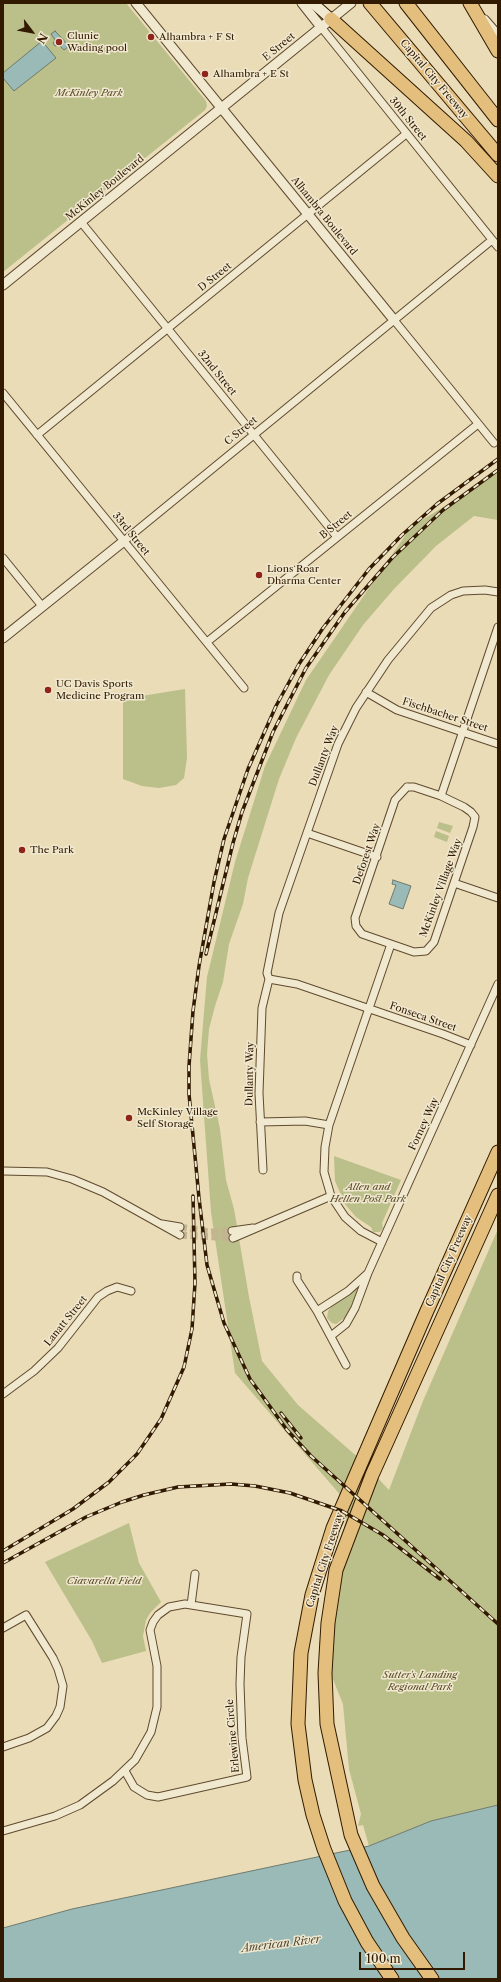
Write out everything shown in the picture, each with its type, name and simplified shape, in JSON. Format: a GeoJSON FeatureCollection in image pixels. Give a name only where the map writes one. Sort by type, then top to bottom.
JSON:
{"type":"FeatureCollection","features":[{"type":"Feature","properties":{"kind":"highway"},"geometry":{"type":"LineString","coordinates":[[406,3],[432,34],[498,120]]}},
{"type":"Feature","properties":{"kind":"highway"},"geometry":{"type":"LineString","coordinates":[[470,3],[498,52]]}},
{"type":"Feature","properties":{"kind":"highway","name":"Capital City Freeway"},"geometry":{"type":"LineString","coordinates":[[373,6],[498,155]]}},
{"type":"Feature","properties":{"kind":"highway"},"geometry":{"type":"LineString","coordinates":[[326,23],[466,141],[498,176]]}},
{"type":"Feature","properties":{"kind":"highway","name":"Capital City Freeway"},"geometry":{"type":"LineString","coordinates":[[392,1979],[367,1942],[348,1906],[324,1849],[313,1815],[302,1763],[298,1724],[298,1688],[304,1634],[318,1574],[333,1528],[498,1152]]}},
{"type":"Feature","properties":{"kind":"highway","name":"Capital City Freeway"},"geometry":{"type":"LineString","coordinates":[[432,1979],[404,1938],[373,1886],[351,1835],[336,1774],[326,1717],[325,1673],[327,1644],[336,1570],[372,1475],[498,1195]]}},
{"type":"Feature","properties":{"kind":"main road"},"geometry":{"type":"LineString","coordinates":[[313,3],[326,23]]}},
{"type":"Feature","properties":{"kind":"street","name":"Alhambra Boulevard"},"geometry":{"type":"LineString","coordinates":[[136,3],[494,443]]}},
{"type":"Feature","properties":{"kind":"street","name":"30th Street"},"geometry":{"type":"LineString","coordinates":[[302,3],[326,23],[406,134],[498,247]]}},
{"type":"Feature","properties":{"kind":"street","name":"E Street"},"geometry":{"type":"LineString","coordinates":[[222,108],[351,3]]}},
{"type":"Feature","properties":{"kind":"street"},"geometry":{"type":"LineString","coordinates":[[470,3],[498,34]]}},
{"type":"Feature","properties":{"kind":"street","name":"McKinley Boulevard"},"geometry":{"type":"LineString","coordinates":[[3,285],[222,108]]}},
{"type":"Feature","properties":{"kind":"street","name":"D Street"},"geometry":{"type":"LineString","coordinates":[[37,435],[406,134]]}},
{"type":"Feature","properties":{"kind":"street","name":"32nd Street"},"geometry":{"type":"LineString","coordinates":[[81,222],[337,537]]}},
{"type":"Feature","properties":{"kind":"street","name":"C Street"},"geometry":{"type":"LineString","coordinates":[[3,638],[492,240]]}},
{"type":"Feature","properties":{"kind":"street","name":"33rd Street"},"geometry":{"type":"LineString","coordinates":[[3,393],[244,688]]}},
{"type":"Feature","properties":{"kind":"street","name":"B Street"},"geometry":{"type":"LineString","coordinates":[[207,642],[478,424]]}},
{"type":"Feature","properties":{"kind":"street"},"geometry":{"type":"LineString","coordinates":[[3,558],[42,606]]}},
{"type":"Feature","properties":{"kind":"street","name":"Dullanty Way"},"geometry":{"type":"LineString","coordinates":[[263,1170],[259,1093],[262,1008],[269,979],[267,973],[279,913],[338,744],[356,708],[366,692],[388,660],[430,608],[440,601],[463,591],[485,590],[498,592]]}},
{"type":"Feature","properties":{"kind":"street"},"geometry":{"type":"LineString","coordinates":[[441,796],[498,627]]}},
{"type":"Feature","properties":{"kind":"street","name":"Fischbacher Street"},"geometry":{"type":"LineString","coordinates":[[366,692],[397,710],[498,744]]}},
{"type":"Feature","properties":{"kind":"street","name":"Deforest Way"},"geometry":{"type":"LineString","coordinates":[[391,944],[362,934],[356,926],[355,918],[395,800],[407,787],[414,787],[441,796]]}},
{"type":"Feature","properties":{"kind":"street","name":"McKinley Village Way"},"geometry":{"type":"LineString","coordinates":[[391,944],[414,952],[426,951],[434,942],[474,827],[475,818],[471,812],[441,796]]}},
{"type":"Feature","properties":{"kind":"street"},"geometry":{"type":"LineString","coordinates":[[307,833],[377,856]]}},
{"type":"Feature","properties":{"kind":"street"},"geometry":{"type":"LineString","coordinates":[[454,883],[498,898]]}},
{"type":"Feature","properties":{"kind":"street"},"geometry":{"type":"LineString","coordinates":[[382,1242],[355,1227],[345,1217],[331,1196],[324,1172],[328,1125],[391,944]]}},
{"type":"Feature","properties":{"kind":"street"},"geometry":{"type":"LineString","coordinates":[[269,979],[297,984],[368,1008]]}},
{"type":"Feature","properties":{"kind":"street","name":"Forney Way"},"geometry":{"type":"LineString","coordinates":[[331,1336],[346,1324],[355,1308],[368,1273],[498,984]]}},
{"type":"Feature","properties":{"kind":"street","name":"Fonseca Street"},"geometry":{"type":"LineString","coordinates":[[368,1008],[471,1045]]}},
{"type":"Feature","properties":{"kind":"street"},"geometry":{"type":"LineString","coordinates":[[260,1122],[305,1121],[328,1125]]}},
{"type":"Feature","properties":{"kind":"street"},"geometry":{"type":"LineString","coordinates":[[3,1171],[47,1172],[72,1178],[103,1192],[180,1235]]}},
{"type":"Feature","properties":{"kind":"street"},"geometry":{"type":"LineString","coordinates":[[232,1234],[261,1227],[331,1196]]}},
{"type":"Feature","properties":{"kind":"street"},"geometry":{"type":"LineString","coordinates":[[160,1224],[180,1227]]}},
{"type":"Feature","properties":{"kind":"street","name":"Forney Way"},"geometry":{"type":"LineString","coordinates":[[317,1311],[348,1291],[368,1273]]}},
{"type":"Feature","properties":{"kind":"street"},"geometry":{"type":"LineString","coordinates":[[297,1276],[297,1280],[317,1311],[346,1365]]}},
{"type":"Feature","properties":{"kind":"street","name":"Lanatt Street"},"geometry":{"type":"LineString","coordinates":[[3,1394],[34,1371],[55,1352],[98,1297],[116,1287],[131,1291]]}},
{"type":"Feature","properties":{"kind":"street"},"geometry":{"type":"LineString","coordinates":[[190,1605],[195,1574]]}},
{"type":"Feature","properties":{"kind":"street","name":"Erlewine Circle"},"geometry":{"type":"LineString","coordinates":[[179,1604],[190,1605],[247,1614],[241,1657],[240,1684],[242,1738],[247,1777],[158,1796],[142,1792],[134,1786],[125,1771],[143,1748],[154,1721],[158,1694],[158,1679],[150,1630],[153,1622],[164,1609],[179,1604]]}},
{"type":"Feature","properties":{"kind":"street"},"geometry":{"type":"LineString","coordinates":[[3,1628],[26,1615],[58,1669],[62,1686],[62,1697],[56,1716],[47,1728],[29,1738],[3,1746]]}},
{"type":"Feature","properties":{"kind":"street"},"geometry":{"type":"LineString","coordinates":[[3,1831],[55,1816],[80,1805],[125,1771]]}},
{"type":"Feature","properties":{"kind":"green space","name":"McKinley Park"},"geometry":{"type":"Polygon","coordinates":[[[3,3],[126,3],[206,101],[207,106],[205,110],[3,272],[3,3]]]}},
{"type":"Feature","properties":{"kind":"green space","name":"Sutter's Landing Regional Park"},"geometry":{"type":"Polygon","coordinates":[[[498,473],[498,520],[474,516],[436,546],[394,589],[363,625],[329,675],[296,738],[279,779],[248,878],[243,904],[229,944],[223,982],[209,1029],[207,1054],[209,1079],[220,1129],[226,1180],[234,1209],[262,1361],[298,1405],[361,1460],[389,1490],[423,1401],[498,1229],[498,1805],[431,1821],[369,1846],[363,1825],[358,1826],[361,1814],[349,1769],[343,1704],[319,1645],[349,1505],[235,1373],[211,1212],[200,1060],[207,977],[235,862],[265,766],[306,680],[411,527],[498,473]]]}},
{"type":"Feature","properties":{"kind":"green space"},"geometry":{"type":"Polygon","coordinates":[[[185,689],[187,758],[184,778],[176,785],[159,788],[142,786],[123,779],[123,699],[185,689]]]}},
{"type":"Feature","properties":{"kind":"green space"},"geometry":{"type":"Polygon","coordinates":[[[439,822],[453,826],[450,833],[437,828],[439,822]]]}},
{"type":"Feature","properties":{"kind":"green space"},"geometry":{"type":"Polygon","coordinates":[[[436,831],[449,836],[447,842],[434,837],[436,831]]]}},
{"type":"Feature","properties":{"kind":"green space","name":"Allen and Hellen Post Park"},"geometry":{"type":"Polygon","coordinates":[[[334,1156],[401,1180],[382,1223],[383,1228],[380,1232],[373,1232],[371,1227],[356,1217],[345,1204],[335,1181],[334,1156]]]}},
{"type":"Feature","properties":{"kind":"green space"},"geometry":{"type":"Polygon","coordinates":[[[361,1285],[346,1317],[336,1324],[332,1323],[327,1318],[328,1311],[333,1305],[361,1285]]]}},
{"type":"Feature","properties":{"kind":"green space","name":"Ciavarella Field"},"geometry":{"type":"Polygon","coordinates":[[[129,1523],[139,1563],[161,1602],[150,1613],[146,1620],[143,1636],[146,1651],[102,1663],[92,1641],[45,1562],[129,1523]]]}},
{"type":"Feature","properties":{"kind":"water","name":"Clunie Wading pool"},"geometry":{"type":"Polygon","coordinates":[[[55,31],[69,46],[64,50],[59,45],[55,46],[53,43],[55,40],[51,34],[55,31]]]}},
{"type":"Feature","properties":{"kind":"water"},"geometry":{"type":"Polygon","coordinates":[[[42,41],[56,58],[14,91],[3,78],[3,73],[42,41]]]}},
{"type":"Feature","properties":{"kind":"water"},"geometry":{"type":"Polygon","coordinates":[[[393,880],[411,886],[403,909],[389,904],[396,885],[392,884],[393,880]]]}},
{"type":"Feature","properties":{"kind":"water","name":"American River"},"geometry":{"type":"Polygon","coordinates":[[[498,1805],[498,1979],[3,1979],[3,1928],[72,1909],[369,1846],[431,1821],[498,1805]]]}},
{"type":"Feature","properties":{"kind":"tunnel"},"geometry":{"type":"LineString","coordinates":[[180,1227],[210,1232],[232,1231]]}},
{"type":"Feature","properties":{"kind":"tunnel"},"geometry":{"type":"LineString","coordinates":[[180,1235],[233,1238]]}},
{"type":"Feature","properties":{"kind":"railway"},"geometry":{"type":"LineString","coordinates":[[498,459],[437,504],[402,535],[369,569],[323,628],[299,664],[276,706],[248,769],[224,839],[214,882],[199,966],[193,1011],[189,1066],[189,1094],[207,1265],[224,1323],[250,1379],[287,1430],[311,1456],[498,1624]]}},
{"type":"Feature","properties":{"kind":"railway"},"geometry":{"type":"LineString","coordinates":[[206,954],[242,812],[273,732],[306,668],[345,612],[392,558],[443,510],[498,470]]}},
{"type":"Feature","properties":{"kind":"railway"},"geometry":{"type":"LineString","coordinates":[[3,1551],[73,1509],[109,1482],[137,1454],[161,1419],[184,1367],[192,1329],[195,1283],[193,1196]]}},
{"type":"Feature","properties":{"kind":"railway"},"geometry":{"type":"LineString","coordinates":[[281,1413],[301,1438]]}},
{"type":"Feature","properties":{"kind":"railway"},"geometry":{"type":"LineString","coordinates":[[3,1563],[86,1517],[122,1502],[178,1487],[231,1484],[255,1486],[290,1493],[342,1511],[383,1535],[440,1579]]}},
{"type":"Feature","properties":{"kind":"place","name":"Alhambra + F St"},"geometry":{"type":"Point","coordinates":[151,37]}},
{"type":"Feature","properties":{"kind":"place","name":"Clunie Wading pool"},"geometry":{"type":"Point","coordinates":[59,42]}},
{"type":"Feature","properties":{"kind":"place","name":"Alhambra + E St"},"geometry":{"type":"Point","coordinates":[205,74]}},
{"type":"Feature","properties":{"kind":"place","name":"Lions Roar Dharma Center"},"geometry":{"type":"Point","coordinates":[259,575]}},
{"type":"Feature","properties":{"kind":"place","name":"UC Davis Sports Medicine Program"},"geometry":{"type":"Point","coordinates":[48,690]}},
{"type":"Feature","properties":{"kind":"place","name":"The Park"},"geometry":{"type":"Point","coordinates":[22,850]}},
{"type":"Feature","properties":{"kind":"place","name":"McKinley Village Self Storage"},"geometry":{"type":"Point","coordinates":[129,1118]}}]}
